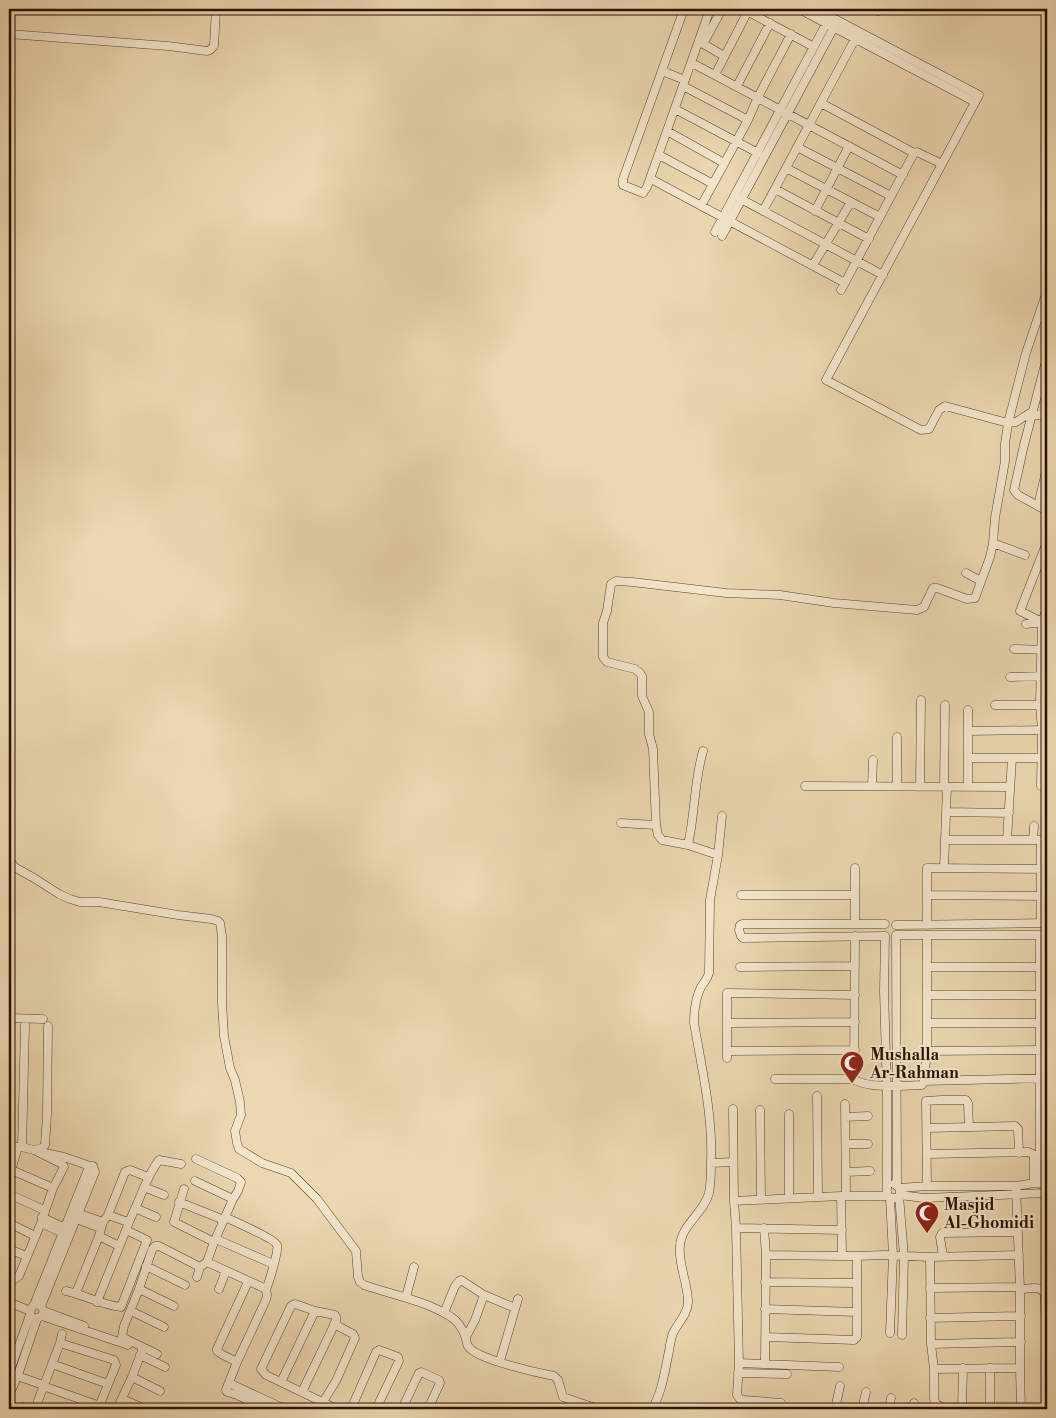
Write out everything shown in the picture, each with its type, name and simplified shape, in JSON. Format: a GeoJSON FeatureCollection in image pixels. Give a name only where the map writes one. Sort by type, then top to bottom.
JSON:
{"type":"FeatureCollection","features":[{"type":"Feature","properties":{"kind":"street"},"geometry":{"type":"LineString","coordinates":[[9,34],[168,46],[207,51],[214,46],[216,9]]}},
{"type":"Feature","properties":{"kind":"street"},"geometry":{"type":"LineString","coordinates":[[684,9],[623,183],[628,188],[643,193],[647,187],[692,63],[701,43],[722,9]]}},
{"type":"Feature","properties":{"kind":"street"},"geometry":{"type":"LineString","coordinates":[[701,43],[710,9]]}},
{"type":"Feature","properties":{"kind":"street"},"geometry":{"type":"LineString","coordinates":[[799,9],[830,16]]}},
{"type":"Feature","properties":{"kind":"street"},"geometry":{"type":"LineString","coordinates":[[816,9],[979,95],[826,380],[922,430],[929,429],[940,410],[945,406],[1008,423],[1016,422],[1027,414],[1033,413],[1047,417]]}},
{"type":"Feature","properties":{"kind":"street"},"geometry":{"type":"LineString","coordinates":[[714,75],[747,10],[814,47]]}},
{"type":"Feature","properties":{"kind":"street"},"geometry":{"type":"LineString","coordinates":[[830,16],[834,27],[975,102]]}},
{"type":"Feature","properties":{"kind":"street"},"geometry":{"type":"LineString","coordinates":[[726,220],[742,200],[830,16]]}},
{"type":"Feature","properties":{"kind":"street"},"geometry":{"type":"LineString","coordinates":[[737,86],[770,23]]}},
{"type":"Feature","properties":{"kind":"street"},"geometry":{"type":"LineString","coordinates":[[719,234],[758,153],[785,112],[834,27]]}},
{"type":"Feature","properties":{"kind":"street"},"geometry":{"type":"LineString","coordinates":[[701,206],[748,120],[791,34]]}},
{"type":"Feature","properties":{"kind":"street"},"geometry":{"type":"LineString","coordinates":[[763,210],[855,39]]}},
{"type":"Feature","properties":{"kind":"street"},"geometry":{"type":"LineString","coordinates":[[701,43],[724,56]]}},
{"type":"Feature","properties":{"kind":"street"},"geometry":{"type":"LineString","coordinates":[[692,63],[903,175]]}},
{"type":"Feature","properties":{"kind":"street"},"geometry":{"type":"LineString","coordinates":[[662,71],[748,120]]}},
{"type":"Feature","properties":{"kind":"street"},"geometry":{"type":"LineString","coordinates":[[821,103],[914,153],[917,152],[942,164]]}},
{"type":"Feature","properties":{"kind":"street"},"geometry":{"type":"LineString","coordinates":[[675,109],[758,153]]}},
{"type":"Feature","properties":{"kind":"street"},"geometry":{"type":"LineString","coordinates":[[667,131],[724,163]]}},
{"type":"Feature","properties":{"kind":"street"},"geometry":{"type":"LineString","coordinates":[[815,211],[850,146]]}},
{"type":"Feature","properties":{"kind":"street"},"geometry":{"type":"LineString","coordinates":[[798,147],[891,196]]}},
{"type":"Feature","properties":{"kind":"street"},"geometry":{"type":"LineString","coordinates":[[841,290],[914,153]]}},
{"type":"Feature","properties":{"kind":"street"},"geometry":{"type":"LineString","coordinates":[[659,155],[713,184]]}},
{"type":"Feature","properties":{"kind":"street"},"geometry":{"type":"LineString","coordinates":[[786,168],[880,217]]}},
{"type":"Feature","properties":{"kind":"street"},"geometry":{"type":"LineString","coordinates":[[650,179],[845,282]]}},
{"type":"Feature","properties":{"kind":"street"},"geometry":{"type":"LineString","coordinates":[[775,190],[868,239]]}},
{"type":"Feature","properties":{"kind":"street"},"geometry":{"type":"LineString","coordinates":[[742,200],[883,275]]}},
{"type":"Feature","properties":{"kind":"street"},"geometry":{"type":"LineString","coordinates":[[813,265],[851,202]]}},
{"type":"Feature","properties":{"kind":"street"},"geometry":{"type":"LineString","coordinates":[[718,855],[688,845],[662,840],[658,836],[653,749],[649,734],[649,712],[642,696],[642,676],[635,669],[607,662],[603,657],[603,620],[607,611],[612,582],[619,580],[726,593],[780,595],[834,603],[917,610],[924,607],[933,588],[970,600],[976,597],[993,543],[995,518],[1005,462],[1008,423],[1026,353],[1047,291]]}},
{"type":"Feature","properties":{"kind":"street"},"geometry":{"type":"LineString","coordinates":[[1047,357],[1014,490],[1018,495],[1047,511]]}},
{"type":"Feature","properties":{"kind":"street"},"geometry":{"type":"LineString","coordinates":[[1038,506],[1047,467]]}},
{"type":"Feature","properties":{"kind":"street"},"geometry":{"type":"LineString","coordinates":[[1045,622],[1020,611],[1047,542]]}},
{"type":"Feature","properties":{"kind":"street"},"geometry":{"type":"LineString","coordinates":[[993,543],[1025,554]]}},
{"type":"Feature","properties":{"kind":"street"},"geometry":{"type":"LineString","coordinates":[[966,573],[981,581]]}},
{"type":"Feature","properties":{"kind":"street"},"geometry":{"type":"LineString","coordinates":[[1047,608],[1044,650],[1044,758],[1041,786],[1047,786]]}},
{"type":"Feature","properties":{"kind":"street"},"geometry":{"type":"LineString","coordinates":[[1026,624],[1045,622]]}},
{"type":"Feature","properties":{"kind":"street"},"geometry":{"type":"LineString","coordinates":[[1014,649],[1044,650]]}},
{"type":"Feature","properties":{"kind":"street"},"geometry":{"type":"LineString","coordinates":[[1010,676],[1044,676]]}},
{"type":"Feature","properties":{"kind":"street"},"geometry":{"type":"LineString","coordinates":[[920,787],[921,700]]}},
{"type":"Feature","properties":{"kind":"street"},"geometry":{"type":"LineString","coordinates":[[944,868],[946,812],[945,705]]}},
{"type":"Feature","properties":{"kind":"street"},"geometry":{"type":"LineString","coordinates":[[996,705],[1044,705]]}},
{"type":"Feature","properties":{"kind":"street"},"geometry":{"type":"LineString","coordinates":[[968,710],[968,787]]}},
{"type":"Feature","properties":{"kind":"street"},"geometry":{"type":"LineString","coordinates":[[968,731],[1044,730]]}},
{"type":"Feature","properties":{"kind":"street"},"geometry":{"type":"LineString","coordinates":[[897,786],[898,737]]}},
{"type":"Feature","properties":{"kind":"street"},"geometry":{"type":"LineString","coordinates":[[688,845],[702,751]]}},
{"type":"Feature","properties":{"kind":"street"},"geometry":{"type":"LineString","coordinates":[[968,758],[1044,758]]}},
{"type":"Feature","properties":{"kind":"street"},"geometry":{"type":"LineString","coordinates":[[1007,840],[1012,758]]}},
{"type":"Feature","properties":{"kind":"street"},"geometry":{"type":"LineString","coordinates":[[872,786],[874,760]]}},
{"type":"Feature","properties":{"kind":"street"},"geometry":{"type":"LineString","coordinates":[[805,786],[1010,787]]}},
{"type":"Feature","properties":{"kind":"street"},"geometry":{"type":"LineString","coordinates":[[946,812],[1009,813]]}},
{"type":"Feature","properties":{"kind":"street"},"geometry":{"type":"LineString","coordinates":[[652,1409],[656,1403],[664,1375],[673,1334],[688,1304],[680,1257],[682,1236],[707,1200],[711,1180],[712,1144],[694,1012],[701,988],[707,980],[709,973],[710,900],[718,855],[722,816]]}},
{"type":"Feature","properties":{"kind":"street"},"geometry":{"type":"LineString","coordinates":[[620,823],[656,824]]}},
{"type":"Feature","properties":{"kind":"street"},"geometry":{"type":"LineString","coordinates":[[1034,826],[1041,840],[1044,869],[1044,923],[938,925],[896,925],[890,922],[885,924],[742,924],[739,930],[743,938],[1044,935],[1044,995],[1041,1023],[1044,1050],[1044,1134],[1040,1184]]}},
{"type":"Feature","properties":{"kind":"street"},"geometry":{"type":"LineString","coordinates":[[945,840],[1041,840]]}},
{"type":"Feature","properties":{"kind":"street"},"geometry":{"type":"LineString","coordinates":[[9,860],[16,868],[58,894],[80,902],[99,902],[218,921],[222,926],[224,1036],[229,1065],[235,1080],[240,1104],[241,1115],[235,1131],[239,1149],[262,1163],[290,1173],[312,1194],[356,1251],[360,1282],[370,1287],[406,1297],[444,1313],[453,1318],[460,1326],[466,1337],[467,1346],[472,1350],[530,1371],[554,1376],[558,1380],[563,1397],[598,1409]]}},
{"type":"Feature","properties":{"kind":"street"},"geometry":{"type":"LineString","coordinates":[[855,868],[855,924]]}},
{"type":"Feature","properties":{"kind":"street"},"geometry":{"type":"LineString","coordinates":[[927,925],[927,868],[1044,869]]}},
{"type":"Feature","properties":{"kind":"street"},"geometry":{"type":"LineString","coordinates":[[741,895],[855,895]]}},
{"type":"Feature","properties":{"kind":"street"},"geometry":{"type":"LineString","coordinates":[[927,895],[1044,897]]}},
{"type":"Feature","properties":{"kind":"street"},"geometry":{"type":"LineString","coordinates":[[885,924],[883,929],[885,936],[884,991],[888,1194],[894,1255],[890,1333]]}},
{"type":"Feature","properties":{"kind":"street"},"geometry":{"type":"LineString","coordinates":[[896,925],[898,930],[896,935],[896,991],[899,1191],[904,1256],[902,1335]]}},
{"type":"Feature","properties":{"kind":"street"},"geometry":{"type":"LineString","coordinates":[[938,925],[938,935]]}},
{"type":"Feature","properties":{"kind":"street"},"geometry":{"type":"LineString","coordinates":[[775,1079],[852,1078],[856,1082],[897,1093],[922,1085],[924,1081],[927,1023],[927,935]]}},
{"type":"Feature","properties":{"kind":"street"},"geometry":{"type":"LineString","coordinates":[[852,1078],[854,1076],[855,1050],[855,936]]}},
{"type":"Feature","properties":{"kind":"street"},"geometry":{"type":"LineString","coordinates":[[740,967],[855,966]]}},
{"type":"Feature","properties":{"kind":"street"},"geometry":{"type":"LineString","coordinates":[[927,967],[1044,967]]}},
{"type":"Feature","properties":{"kind":"street"},"geometry":{"type":"LineString","coordinates":[[884,991],[896,991]]}},
{"type":"Feature","properties":{"kind":"street"},"geometry":{"type":"LineString","coordinates":[[855,995],[727,994],[727,1055],[855,1050]]}},
{"type":"Feature","properties":{"kind":"street"},"geometry":{"type":"LineString","coordinates":[[927,995],[1044,995]]}},
{"type":"Feature","properties":{"kind":"street"},"geometry":{"type":"LineString","coordinates":[[9,1018],[44,1019]]}},
{"type":"Feature","properties":{"kind":"street"},"geometry":{"type":"LineString","coordinates":[[727,1023],[855,1022]]}},
{"type":"Feature","properties":{"kind":"street"},"geometry":{"type":"LineString","coordinates":[[927,1023],[1041,1023]]}},
{"type":"Feature","properties":{"kind":"street"},"geometry":{"type":"LineString","coordinates":[[25,1025],[20,1147],[10,1170],[53,1188]]}},
{"type":"Feature","properties":{"kind":"street"},"geometry":{"type":"LineString","coordinates":[[34,1150],[46,1145],[48,1026]]}},
{"type":"Feature","properties":{"kind":"street"},"geometry":{"type":"LineString","coordinates":[[926,1051],[1044,1050]]}},
{"type":"Feature","properties":{"kind":"street"},"geometry":{"type":"LineString","coordinates":[[924,1081],[1044,1078]]}},
{"type":"Feature","properties":{"kind":"street"},"geometry":{"type":"LineString","coordinates":[[817,1096],[818,1197]]}},
{"type":"Feature","properties":{"kind":"street"},"geometry":{"type":"LineString","coordinates":[[927,1186],[926,1101],[966,1100],[969,1127]]}},
{"type":"Feature","properties":{"kind":"street"},"geometry":{"type":"LineString","coordinates":[[842,1256],[846,1172],[845,1104]]}},
{"type":"Feature","properties":{"kind":"street"},"geometry":{"type":"LineString","coordinates":[[733,1109],[739,1362],[737,1395],[740,1399],[781,1403]]}},
{"type":"Feature","properties":{"kind":"street"},"geometry":{"type":"LineString","coordinates":[[760,1110],[762,1200]]}},
{"type":"Feature","properties":{"kind":"street"},"geometry":{"type":"LineString","coordinates":[[789,1114],[789,1198]]}},
{"type":"Feature","properties":{"kind":"street"},"geometry":{"type":"LineString","coordinates":[[845,1116],[868,1116]]}},
{"type":"Feature","properties":{"kind":"street"},"geometry":{"type":"LineString","coordinates":[[927,1128],[1017,1127],[1019,1153]]}},
{"type":"Feature","properties":{"kind":"street"},"geometry":{"type":"LineString","coordinates":[[846,1144],[868,1144]]}},
{"type":"Feature","properties":{"kind":"street"},"geometry":{"type":"LineString","coordinates":[[9,1147],[20,1147],[64,1157],[90,1166],[74,1215],[37,1312],[10,1371],[44,1384],[99,1408],[116,1365],[114,1360],[61,1338],[52,1364],[44,1384],[34,1409]]}},
{"type":"Feature","properties":{"kind":"street"},"geometry":{"type":"LineString","coordinates":[[9,1277],[17,1278],[53,1188],[64,1169],[64,1166],[34,1150]]}},
{"type":"Feature","properties":{"kind":"street"},"geometry":{"type":"LineString","coordinates":[[927,1154],[1028,1152],[1034,1155],[1040,1184]]}},
{"type":"Feature","properties":{"kind":"street"},"geometry":{"type":"LineString","coordinates":[[196,1159],[240,1180],[240,1187],[233,1199],[207,1262],[200,1267],[197,1277]]}},
{"type":"Feature","properties":{"kind":"street"},"geometry":{"type":"LineString","coordinates":[[97,1302],[148,1177],[159,1160],[180,1164]]}},
{"type":"Feature","properties":{"kind":"street"},"geometry":{"type":"LineString","coordinates":[[711,1163],[733,1162]]}},
{"type":"Feature","properties":{"kind":"street"},"geometry":{"type":"LineString","coordinates":[[76,1293],[126,1171],[130,1170],[148,1177]]}},
{"type":"Feature","properties":{"kind":"street"},"geometry":{"type":"LineString","coordinates":[[846,1172],[870,1171]]}},
{"type":"Feature","properties":{"kind":"street"},"geometry":{"type":"LineString","coordinates":[[195,1181],[233,1199]]}},
{"type":"Feature","properties":{"kind":"street"},"geometry":{"type":"LineString","coordinates":[[888,1194],[889,1186],[893,1184],[899,1191],[924,1198],[1016,1190],[1040,1184]]}},
{"type":"Feature","properties":{"kind":"street"},"geometry":{"type":"LineString","coordinates":[[899,1191],[927,1186],[1047,1193]]}},
{"type":"Feature","properties":{"kind":"street"},"geometry":{"type":"LineString","coordinates":[[144,1187],[164,1195]]}},
{"type":"Feature","properties":{"kind":"street"},"geometry":{"type":"LineString","coordinates":[[184,1189],[174,1222],[273,1264]]}},
{"type":"Feature","properties":{"kind":"street"},"geometry":{"type":"LineString","coordinates":[[1016,1190],[1020,1288],[1021,1409]]}},
{"type":"Feature","properties":{"kind":"street"},"geometry":{"type":"LineString","coordinates":[[734,1202],[888,1194],[897,1198],[899,1191]]}},
{"type":"Feature","properties":{"kind":"street"},"geometry":{"type":"LineString","coordinates":[[9,1194],[64,1230]]}},
{"type":"Feature","properties":{"kind":"street"},"geometry":{"type":"LineString","coordinates":[[180,1202],[225,1219],[277,1244],[277,1253],[266,1290],[267,1294],[264,1304],[226,1389],[226,1391],[262,1408],[264,1399]]}},
{"type":"Feature","properties":{"kind":"street"},"geometry":{"type":"LineString","coordinates":[[135,1208],[156,1217]]}},
{"type":"Feature","properties":{"kind":"street"},"geometry":{"type":"LineString","coordinates":[[74,1215],[101,1229],[119,1246]]}},
{"type":"Feature","properties":{"kind":"street"},"geometry":{"type":"LineString","coordinates":[[9,1396],[18,1374],[64,1230],[74,1215]]}},
{"type":"Feature","properties":{"kind":"street"},"geometry":{"type":"LineString","coordinates":[[66,1291],[97,1302],[121,1307],[147,1240],[108,1215]]}},
{"type":"Feature","properties":{"kind":"street"},"geometry":{"type":"LineString","coordinates":[[9,1223],[35,1236]]}},
{"type":"Feature","properties":{"kind":"street"},"geometry":{"type":"LineString","coordinates":[[736,1228],[842,1230]]}},
{"type":"Feature","properties":{"kind":"street"},"geometry":{"type":"LineString","coordinates":[[764,1228],[766,1255],[765,1363]]}},
{"type":"Feature","properties":{"kind":"street"},"geometry":{"type":"LineString","coordinates":[[943,1256],[940,1237],[942,1233],[1018,1232]]}},
{"type":"Feature","properties":{"kind":"street"},"geometry":{"type":"LineString","coordinates":[[892,1234],[902,1234]]}},
{"type":"Feature","properties":{"kind":"street"},"geometry":{"type":"LineString","coordinates":[[165,1367],[122,1337],[124,1326],[152,1250],[156,1246],[200,1267]]}},
{"type":"Feature","properties":{"kind":"street"},"geometry":{"type":"LineString","coordinates":[[9,1249],[26,1256]]}},
{"type":"Feature","properties":{"kind":"street"},"geometry":{"type":"LineString","coordinates":[[766,1255],[894,1255],[930,1257],[1019,1255]]}},
{"type":"Feature","properties":{"kind":"street"},"geometry":{"type":"LineString","coordinates":[[766,1337],[854,1340],[857,1337],[856,1256]]}},
{"type":"Feature","properties":{"kind":"street"},"geometry":{"type":"LineString","coordinates":[[930,1257],[930,1318],[934,1369],[934,1402],[946,1409]]}},
{"type":"Feature","properties":{"kind":"street"},"geometry":{"type":"LineString","coordinates":[[207,1262],[266,1290]]}},
{"type":"Feature","properties":{"kind":"street"},"geometry":{"type":"LineString","coordinates":[[146,1266],[185,1285]]}},
{"type":"Feature","properties":{"kind":"street"},"geometry":{"type":"LineString","coordinates":[[406,1297],[414,1267]]}},
{"type":"Feature","properties":{"kind":"street"},"geometry":{"type":"LineString","coordinates":[[220,1289],[226,1271]]}},
{"type":"Feature","properties":{"kind":"street"},"geometry":{"type":"LineString","coordinates":[[444,1313],[455,1286],[462,1280],[484,1295],[515,1308]]}},
{"type":"Feature","properties":{"kind":"street"},"geometry":{"type":"LineString","coordinates":[[237,1362],[220,1354],[217,1349],[248,1282]]}},
{"type":"Feature","properties":{"kind":"street"},"geometry":{"type":"LineString","coordinates":[[765,1282],[856,1283]]}},
{"type":"Feature","properties":{"kind":"street"},"geometry":{"type":"LineString","coordinates":[[930,1288],[1046,1289],[1047,1398]]}},
{"type":"Feature","properties":{"kind":"street"},"geometry":{"type":"LineString","coordinates":[[139,1289],[174,1306]]}},
{"type":"Feature","properties":{"kind":"street"},"geometry":{"type":"LineString","coordinates":[[466,1337],[475,1320],[484,1295]]}},
{"type":"Feature","properties":{"kind":"street"},"geometry":{"type":"LineString","coordinates":[[500,1361],[518,1298]]}},
{"type":"Feature","properties":{"kind":"street"},"geometry":{"type":"LineString","coordinates":[[9,1302],[128,1345]]}},
{"type":"Feature","properties":{"kind":"street"},"geometry":{"type":"LineString","coordinates":[[302,1392],[336,1317],[335,1315],[295,1304],[291,1306],[261,1367],[262,1372],[302,1392],[321,1406],[337,1409]]}},
{"type":"Feature","properties":{"kind":"street"},"geometry":{"type":"LineString","coordinates":[[765,1310],[857,1312]]}},
{"type":"Feature","properties":{"kind":"street"},"geometry":{"type":"LineString","coordinates":[[131,1311],[164,1327]]}},
{"type":"Feature","properties":{"kind":"street"},"geometry":{"type":"LineString","coordinates":[[281,1382],[316,1311]]}},
{"type":"Feature","properties":{"kind":"street"},"geometry":{"type":"LineString","coordinates":[[37,1312],[100,1331]]}},
{"type":"Feature","properties":{"kind":"street"},"geometry":{"type":"LineString","coordinates":[[930,1318],[1020,1316]]}},
{"type":"Feature","properties":{"kind":"street"},"geometry":{"type":"LineString","coordinates":[[321,1406],[336,1381],[355,1338],[352,1334],[334,1324]]}},
{"type":"Feature","properties":{"kind":"street"},"geometry":{"type":"LineString","coordinates":[[931,1344],[1021,1342]]}},
{"type":"Feature","properties":{"kind":"street"},"geometry":{"type":"LineString","coordinates":[[351,1409],[376,1352],[379,1350],[398,1357],[399,1361],[376,1409]]}},
{"type":"Feature","properties":{"kind":"street"},"geometry":{"type":"LineString","coordinates":[[142,1352],[157,1354]]}},
{"type":"Feature","properties":{"kind":"street"},"geometry":{"type":"LineString","coordinates":[[117,1409],[142,1352]]}},
{"type":"Feature","properties":{"kind":"street"},"geometry":{"type":"LineString","coordinates":[[739,1362],[839,1367]]}},
{"type":"Feature","properties":{"kind":"street"},"geometry":{"type":"LineString","coordinates":[[52,1364],[108,1384]]}},
{"type":"Feature","properties":{"kind":"street"},"geometry":{"type":"LineString","coordinates":[[962,1368],[962,1409]]}},
{"type":"Feature","properties":{"kind":"street"},"geometry":{"type":"LineString","coordinates":[[990,1368],[990,1409]]}},
{"type":"Feature","properties":{"kind":"street"},"geometry":{"type":"LineString","coordinates":[[934,1369],[1020,1368]]}},
{"type":"Feature","properties":{"kind":"street"},"geometry":{"type":"LineString","coordinates":[[402,1409],[421,1372],[439,1380],[440,1383],[428,1409]]}},
{"type":"Feature","properties":{"kind":"street"},"geometry":{"type":"LineString","coordinates":[[738,1373],[787,1374]]}},
{"type":"Feature","properties":{"kind":"street"},"geometry":{"type":"LineString","coordinates":[[132,1378],[160,1391]]}},
{"type":"Feature","properties":{"kind":"street"},"geometry":{"type":"LineString","coordinates":[[229,1383],[264,1399],[272,1406],[285,1409]]}},
{"type":"Feature","properties":{"kind":"street"},"geometry":{"type":"LineString","coordinates":[[835,1409],[840,1386]]}},
{"type":"Feature","properties":{"kind":"street"},"geometry":{"type":"LineString","coordinates":[[862,1409],[866,1392]]}},
{"type":"Feature","properties":{"kind":"street"},"geometry":{"type":"LineString","coordinates":[[889,1409],[891,1398]]}},
{"type":"Feature","properties":{"kind":"street"},"geometry":{"type":"LineString","coordinates":[[122,1399],[145,1409]]}},
{"type":"Feature","properties":{"kind":"place","name":"Mushalla Ar-Rahman"},"geometry":{"type":"Point","coordinates":[852,1084]}},
{"type":"Feature","properties":{"kind":"place","name":"Masjid Al-Ghomidi"},"geometry":{"type":"Point","coordinates":[927,1234]}}]}
